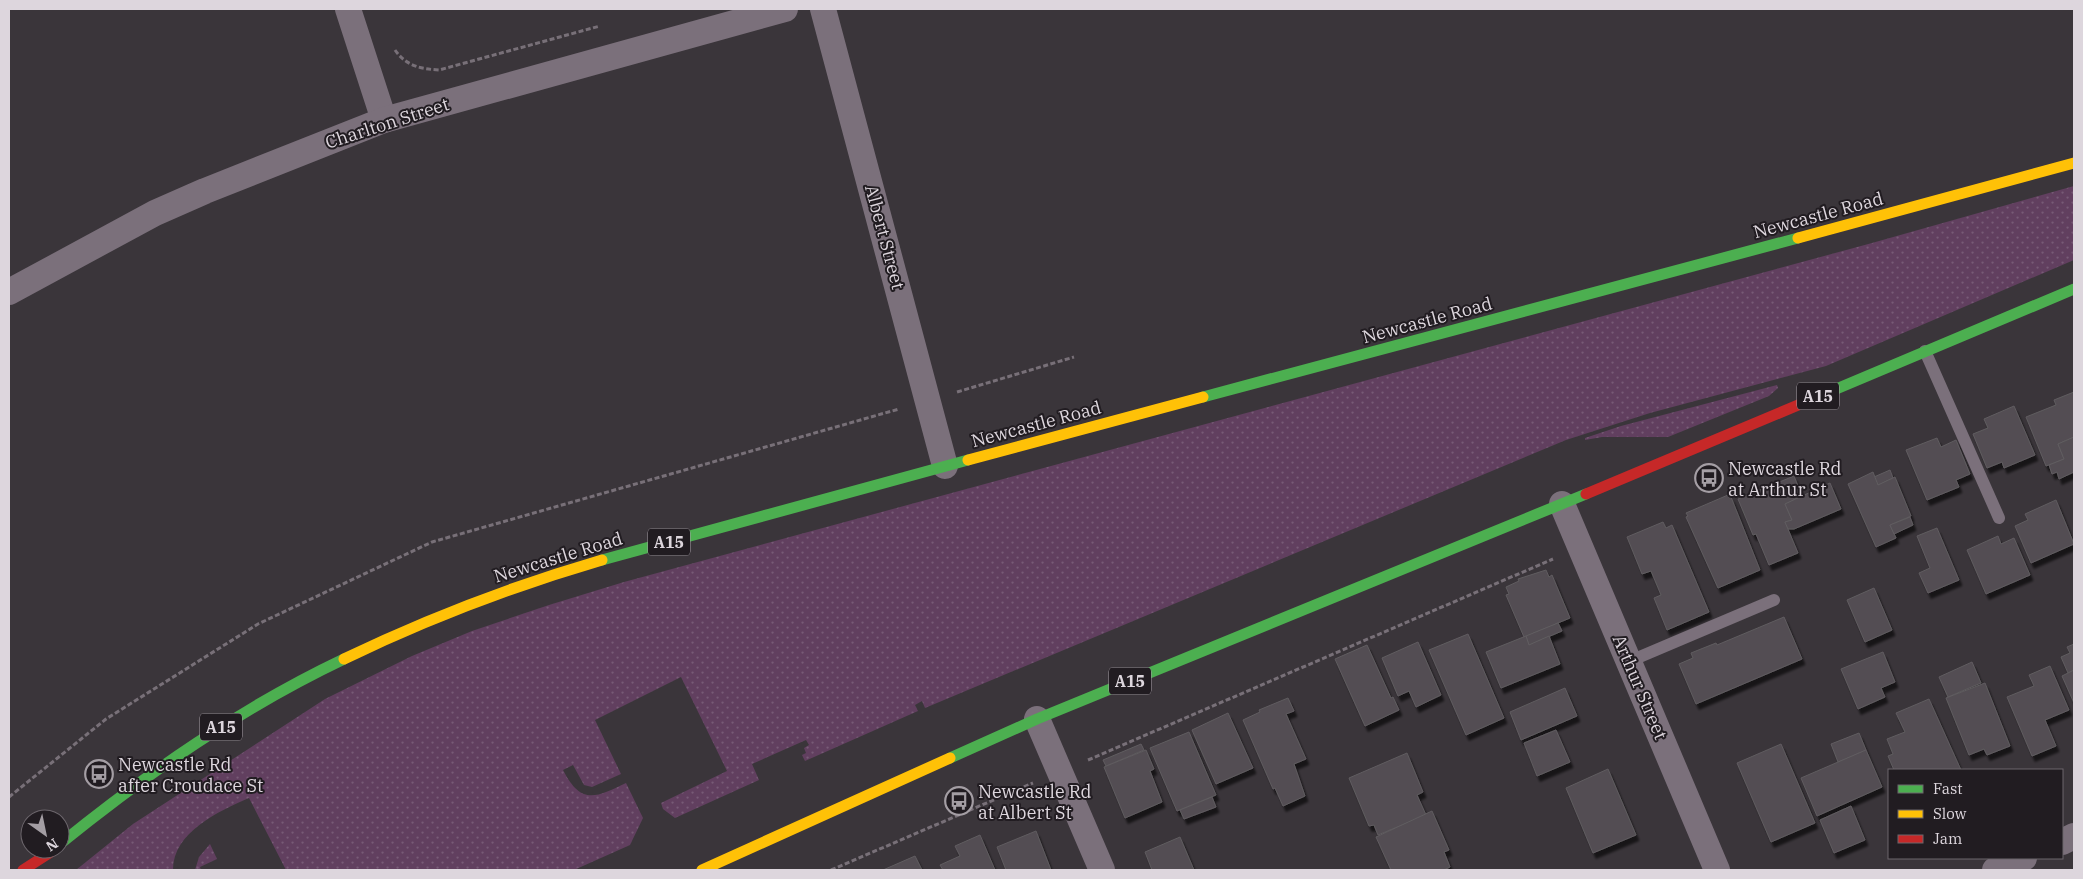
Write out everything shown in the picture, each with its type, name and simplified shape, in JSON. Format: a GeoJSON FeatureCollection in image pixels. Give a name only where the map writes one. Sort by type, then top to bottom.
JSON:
{"type":"FeatureCollection","features":[{"type":"Feature","properties":{"kind":"highway","name":"Newcastle Road"},"geometry":{"type":"LineString","coordinates":[[70,836],[110,803],[187,747],[271,696],[398,635],[464,606],[528,583],[615,557],[946,466],[1753,251],[2074,163]]}},
{"type":"Feature","properties":{"kind":"highway","name":"A15"},"geometry":{"type":"LineString","coordinates":[[702,870],[1037,720],[1562,504],[2074,289]]}},
{"type":"Feature","properties":{"kind":"highway"},"geometry":{"type":"LineString","coordinates":[[23,870],[39,859]]}},
{"type":"Feature","properties":{"kind":"highway"},"geometry":{"type":"LineString","coordinates":[[34,870],[44,859]]}},
{"type":"Feature","properties":{"kind":"street"},"geometry":{"type":"LineString","coordinates":[[348,9],[384,120]]}},
{"type":"Feature","properties":{"kind":"street","name":"Charlton Street"},"geometry":{"type":"LineString","coordinates":[[9,292],[155,213],[205,191],[384,120],[785,9]]}},
{"type":"Feature","properties":{"kind":"street","name":"Albert Street"},"geometry":{"type":"LineString","coordinates":[[823,9],[946,466]]}},
{"type":"Feature","properties":{"kind":"street","name":"Arthur Street"},"geometry":{"type":"LineString","coordinates":[[1562,504],[1717,870]]}},
{"type":"Feature","properties":{"kind":"street"},"geometry":{"type":"LineString","coordinates":[[1037,720],[1102,870]]}},
{"type":"Feature","properties":{"kind":"street"},"geometry":{"type":"LineString","coordinates":[[1995,870],[2022,859]]}},
{"type":"Feature","properties":{"kind":"lane"},"geometry":{"type":"LineString","coordinates":[[1925,351],[1999,518]]}},
{"type":"Feature","properties":{"kind":"lane"},"geometry":{"type":"LineString","coordinates":[[1630,661],[1774,600]]}},
{"type":"Feature","properties":{"kind":"path"},"geometry":{"type":"LineString","coordinates":[[393,43],[396,51],[406,62],[421,69],[439,70],[608,24]]}},
{"type":"Feature","properties":{"kind":"path"},"geometry":{"type":"LineString","coordinates":[[954,393],[1074,357]]}},
{"type":"Feature","properties":{"kind":"path"},"geometry":{"type":"LineString","coordinates":[[9,797],[106,719],[258,624],[432,542],[903,408]]}},
{"type":"Feature","properties":{"kind":"path"},"geometry":{"type":"LineString","coordinates":[[1086,761],[1556,557]]}},
{"type":"Feature","properties":{"kind":"path"},"geometry":{"type":"LineString","coordinates":[[831,870],[1037,782]]}},
{"type":"Feature","properties":{"kind":"shaded area"},"geometry":{"type":"Polygon","coordinates":[[[2074,186],[2074,260],[1826,366],[1650,413],[1566,440],[925,708],[922,701],[915,705],[918,711],[805,761],[802,755],[806,753],[804,748],[809,745],[806,740],[752,764],[759,780],[675,818],[663,809],[661,803],[727,771],[681,677],[595,720],[621,774],[592,787],[584,785],[573,765],[563,770],[576,789],[590,795],[606,792],[626,783],[643,818],[630,845],[574,870],[286,870],[249,798],[212,816],[189,834],[175,857],[173,870],[76,870],[133,824],[325,699],[412,656],[472,631],[624,582],[1872,243],[2074,186]]]}},
{"type":"Feature","properties":{"kind":"shaded area"},"geometry":{"type":"Polygon","coordinates":[[[1777,385],[1778,388],[1769,396],[1668,437],[1602,437],[1585,440],[1585,438],[1621,426],[1777,385]]]}},
{"type":"Feature","properties":{"kind":"shaded area"},"geometry":{"type":"Polygon","coordinates":[[[210,844],[217,859],[200,867],[201,870],[195,870],[199,857],[210,844]]]}},
{"type":"Feature","properties":{"kind":"building"},"geometry":{"type":"Polygon","coordinates":[[[2074,392],[2074,437],[2058,444],[2064,459],[2046,466],[2026,417],[2056,405],[2054,400],[2074,392]]]}},
{"type":"Feature","properties":{"kind":"building"},"geometry":{"type":"Polygon","coordinates":[[[2014,406],[2035,455],[2004,468],[2002,462],[1987,468],[1973,434],[1988,428],[1984,419],[2014,406]]]}},
{"type":"Feature","properties":{"kind":"building"},"geometry":{"type":"Polygon","coordinates":[[[2074,437],[2074,472],[2059,479],[2057,472],[2052,474],[2049,465],[2064,459],[2058,444],[2074,437]]]}},
{"type":"Feature","properties":{"kind":"building"},"geometry":{"type":"Polygon","coordinates":[[[1937,438],[1941,447],[1956,440],[1970,474],[1956,480],[1959,487],[1927,500],[1906,450],[1937,438]]]}},
{"type":"Feature","properties":{"kind":"building"},"geometry":{"type":"Polygon","coordinates":[[[1890,470],[1893,478],[1878,485],[1874,477],[1890,470]]]}},
{"type":"Feature","properties":{"kind":"building"},"geometry":{"type":"Polygon","coordinates":[[[1873,472],[1878,485],[1895,477],[1911,516],[1890,525],[1896,538],[1876,547],[1848,484],[1873,472]]]}},
{"type":"Feature","properties":{"kind":"building"},"geometry":{"type":"Polygon","coordinates":[[[1794,476],[1802,496],[1785,504],[1792,520],[1785,522],[1798,553],[1769,565],[1756,534],[1753,535],[1738,499],[1794,476]]]}},
{"type":"Feature","properties":{"kind":"building"},"geometry":{"type":"Polygon","coordinates":[[[1830,483],[1841,509],[1794,529],[1788,529],[1785,522],[1792,520],[1785,504],[1830,483]]]}},
{"type":"Feature","properties":{"kind":"building"},"geometry":{"type":"Polygon","coordinates":[[[1728,495],[1729,498],[1731,497],[1760,570],[1718,588],[1686,517],[1688,516],[1686,513],[1728,495]]]}},
{"type":"Feature","properties":{"kind":"building"},"geometry":{"type":"Polygon","coordinates":[[[2056,500],[2074,544],[2031,563],[2015,526],[2028,520],[2025,514],[2056,500]]]}},
{"type":"Feature","properties":{"kind":"building"},"geometry":{"type":"Polygon","coordinates":[[[1910,517],[1913,525],[1894,534],[1890,525],[1910,517]]]}},
{"type":"Feature","properties":{"kind":"building"},"geometry":{"type":"Polygon","coordinates":[[[1663,522],[1666,528],[1672,525],[1709,612],[1667,630],[1654,598],[1661,595],[1651,571],[1642,574],[1627,537],[1663,522]]]}},
{"type":"Feature","properties":{"kind":"building"},"geometry":{"type":"Polygon","coordinates":[[[1937,528],[1959,580],[1928,593],[1919,573],[1930,568],[1917,536],[1937,528]]]}},
{"type":"Feature","properties":{"kind":"building"},"geometry":{"type":"Polygon","coordinates":[[[1998,536],[2001,544],[2014,538],[2030,575],[1986,594],[1967,550],[1998,536]]]}},
{"type":"Feature","properties":{"kind":"building"},"geometry":{"type":"Polygon","coordinates":[[[1546,570],[1549,577],[1552,575],[1570,618],[1524,637],[1506,595],[1509,594],[1506,587],[1519,581],[1518,579],[1546,570]]]}},
{"type":"Feature","properties":{"kind":"building"},"geometry":{"type":"Polygon","coordinates":[[[1874,588],[1892,630],[1865,642],[1847,600],[1874,588]]]}},
{"type":"Feature","properties":{"kind":"building"},"geometry":{"type":"Polygon","coordinates":[[[1784,617],[1802,659],[1696,704],[1679,664],[1693,658],[1691,653],[1716,643],[1717,645],[1784,617]]]}},
{"type":"Feature","properties":{"kind":"building"},"geometry":{"type":"Polygon","coordinates":[[[1558,623],[1562,631],[1529,645],[1526,636],[1558,623]]]}},
{"type":"Feature","properties":{"kind":"building"},"geometry":{"type":"Polygon","coordinates":[[[1468,634],[1504,718],[1466,735],[1429,650],[1468,634]]]}},
{"type":"Feature","properties":{"kind":"building"},"geometry":{"type":"Polygon","coordinates":[[[1526,636],[1529,645],[1549,636],[1560,664],[1501,688],[1486,652],[1526,636]]]}},
{"type":"Feature","properties":{"kind":"building"},"geometry":{"type":"Polygon","coordinates":[[[1418,642],[1441,695],[1416,707],[1409,691],[1398,696],[1382,658],[1418,642]]]}},
{"type":"Feature","properties":{"kind":"building"},"geometry":{"type":"Polygon","coordinates":[[[2074,644],[2074,670],[2068,673],[2061,657],[2070,653],[2067,647],[2074,644]]]}},
{"type":"Feature","properties":{"kind":"building"},"geometry":{"type":"Polygon","coordinates":[[[1367,645],[1391,698],[1393,697],[1399,710],[1365,726],[1335,659],[1367,645]]]}},
{"type":"Feature","properties":{"kind":"building"},"geometry":{"type":"Polygon","coordinates":[[[1883,652],[1895,682],[1881,688],[1885,697],[1858,709],[1841,669],[1883,652]]]}},
{"type":"Feature","properties":{"kind":"building"},"geometry":{"type":"Polygon","coordinates":[[[1972,662],[1981,683],[1948,697],[1939,677],[1972,662]]]}},
{"type":"Feature","properties":{"kind":"building"},"geometry":{"type":"Polygon","coordinates":[[[2050,666],[2069,710],[2045,720],[2056,746],[2032,756],[2007,697],[2034,686],[2029,675],[2050,666]]]}},
{"type":"Feature","properties":{"kind":"building"},"geometry":{"type":"Polygon","coordinates":[[[2074,670],[2074,703],[2062,676],[2074,670]]]}},
{"type":"Feature","properties":{"kind":"building"},"geometry":{"type":"Polygon","coordinates":[[[1985,683],[2010,746],[1987,755],[1984,749],[1969,755],[1946,698],[1985,683]]]}},
{"type":"Feature","properties":{"kind":"building"},"geometry":{"type":"Polygon","coordinates":[[[1565,688],[1577,716],[1521,740],[1510,712],[1565,688]]]}},
{"type":"Feature","properties":{"kind":"building"},"geometry":{"type":"Polygon","coordinates":[[[1288,698],[1294,711],[1286,714],[1306,759],[1294,764],[1305,796],[1283,806],[1275,788],[1273,789],[1243,720],[1260,712],[1259,710],[1288,698]]]}},
{"type":"Feature","properties":{"kind":"building"},"geometry":{"type":"Polygon","coordinates":[[[1929,699],[1961,769],[1894,769],[1888,756],[1893,754],[1887,739],[1905,732],[1896,713],[1929,699]]]}},
{"type":"Feature","properties":{"kind":"building"},"geometry":{"type":"Polygon","coordinates":[[[1228,713],[1253,768],[1216,784],[1192,730],[1228,713]]]}},
{"type":"Feature","properties":{"kind":"building"},"geometry":{"type":"Polygon","coordinates":[[[1556,730],[1570,762],[1537,776],[1524,743],[1556,730]]]}},
{"type":"Feature","properties":{"kind":"building"},"geometry":{"type":"Polygon","coordinates":[[[1189,732],[1216,795],[1177,811],[1150,748],[1189,732]]]}},
{"type":"Feature","properties":{"kind":"building"},"geometry":{"type":"Polygon","coordinates":[[[1859,733],[1866,750],[1838,762],[1831,744],[1859,733]]]}},
{"type":"Feature","properties":{"kind":"building"},"geometry":{"type":"Polygon","coordinates":[[[1141,744],[1144,750],[1106,766],[1103,760],[1141,744]]]}},
{"type":"Feature","properties":{"kind":"building"},"geometry":{"type":"Polygon","coordinates":[[[1781,744],[1815,823],[1771,842],[1737,763],[1781,744]]]}},
{"type":"Feature","properties":{"kind":"building"},"geometry":{"type":"Polygon","coordinates":[[[1146,750],[1154,769],[1150,771],[1162,802],[1125,818],[1104,767],[1146,750]]]}},
{"type":"Feature","properties":{"kind":"building"},"geometry":{"type":"Polygon","coordinates":[[[1866,750],[1882,787],[1817,816],[1801,778],[1866,750]]]}},
{"type":"Feature","properties":{"kind":"building"},"geometry":{"type":"Polygon","coordinates":[[[1407,753],[1423,792],[1417,795],[1426,815],[1378,835],[1374,825],[1369,826],[1349,778],[1407,753]]]}},
{"type":"Feature","properties":{"kind":"building"},"geometry":{"type":"Polygon","coordinates":[[[1608,769],[1636,835],[1593,853],[1566,788],[1608,769]]]}},
{"type":"Feature","properties":{"kind":"building"},"geometry":{"type":"Polygon","coordinates":[[[1212,797],[1216,807],[1184,819],[1180,810],[1212,797]]]}},
{"type":"Feature","properties":{"kind":"building"},"geometry":{"type":"Polygon","coordinates":[[[1851,806],[1865,840],[1834,853],[1820,820],[1851,806]]]}},
{"type":"Feature","properties":{"kind":"building"},"geometry":{"type":"Polygon","coordinates":[[[1432,811],[1449,850],[1444,852],[1450,867],[1444,870],[1391,870],[1376,837],[1432,811]]]}},
{"type":"Feature","properties":{"kind":"building"},"geometry":{"type":"Polygon","coordinates":[[[1036,831],[1051,870],[1006,870],[997,847],[1036,831]]]}},
{"type":"Feature","properties":{"kind":"building"},"geometry":{"type":"Polygon","coordinates":[[[980,835],[995,870],[943,870],[940,865],[960,856],[955,846],[980,835]]]}},
{"type":"Feature","properties":{"kind":"building"},"geometry":{"type":"Polygon","coordinates":[[[1180,837],[1194,870],[1152,870],[1145,852],[1180,837]]]}},
{"type":"Feature","properties":{"kind":"building"},"geometry":{"type":"Polygon","coordinates":[[[915,856],[922,870],[883,870],[915,856]]]}},
{"type":"Feature","properties":{"kind":"traffic: fast"},"geometry":{"type":"LineString","coordinates":[[1203,397],[1798,238]]}},
{"type":"Feature","properties":{"kind":"traffic: fast"},"geometry":{"type":"LineString","coordinates":[[1822,395],[2074,289]]}},
{"type":"Feature","properties":{"kind":"traffic: fast"},"geometry":{"type":"LineString","coordinates":[[602,560],[968,460]]}},
{"type":"Feature","properties":{"kind":"traffic: fast"},"geometry":{"type":"LineString","coordinates":[[950,758],[1037,719],[1586,494]]}},
{"type":"Feature","properties":{"kind":"traffic: fast"},"geometry":{"type":"LineString","coordinates":[[70,836],[127,792],[232,720],[269,698],[344,659]]}},
{"type":"Feature","properties":{"kind":"traffic: slow"},"geometry":{"type":"LineString","coordinates":[[1798,238],[2074,163]]}},
{"type":"Feature","properties":{"kind":"traffic: slow"},"geometry":{"type":"LineString","coordinates":[[968,460],[1203,397]]}},
{"type":"Feature","properties":{"kind":"traffic: slow"},"geometry":{"type":"LineString","coordinates":[[344,659],[407,630],[471,604],[602,560]]}},
{"type":"Feature","properties":{"kind":"traffic: slow"},"geometry":{"type":"LineString","coordinates":[[702,870],[950,758]]}},
{"type":"Feature","properties":{"kind":"traffic: jam"},"geometry":{"type":"LineString","coordinates":[[1586,494],[1822,395]]}},
{"type":"Feature","properties":{"kind":"traffic: jam"},"geometry":{"type":"LineString","coordinates":[[23,870],[40,859]]}},
{"type":"Feature","properties":{"kind":"place","name":"Newcastle Rd at Arthur St"},"geometry":{"type":"Point","coordinates":[1709,478]}},
{"type":"Feature","properties":{"kind":"place","name":"Newcastle Rd after Croudace St"},"geometry":{"type":"Point","coordinates":[99,774]}},
{"type":"Feature","properties":{"kind":"place","name":"Newcastle Rd at Albert St"},"geometry":{"type":"Point","coordinates":[959,801]}}]}
